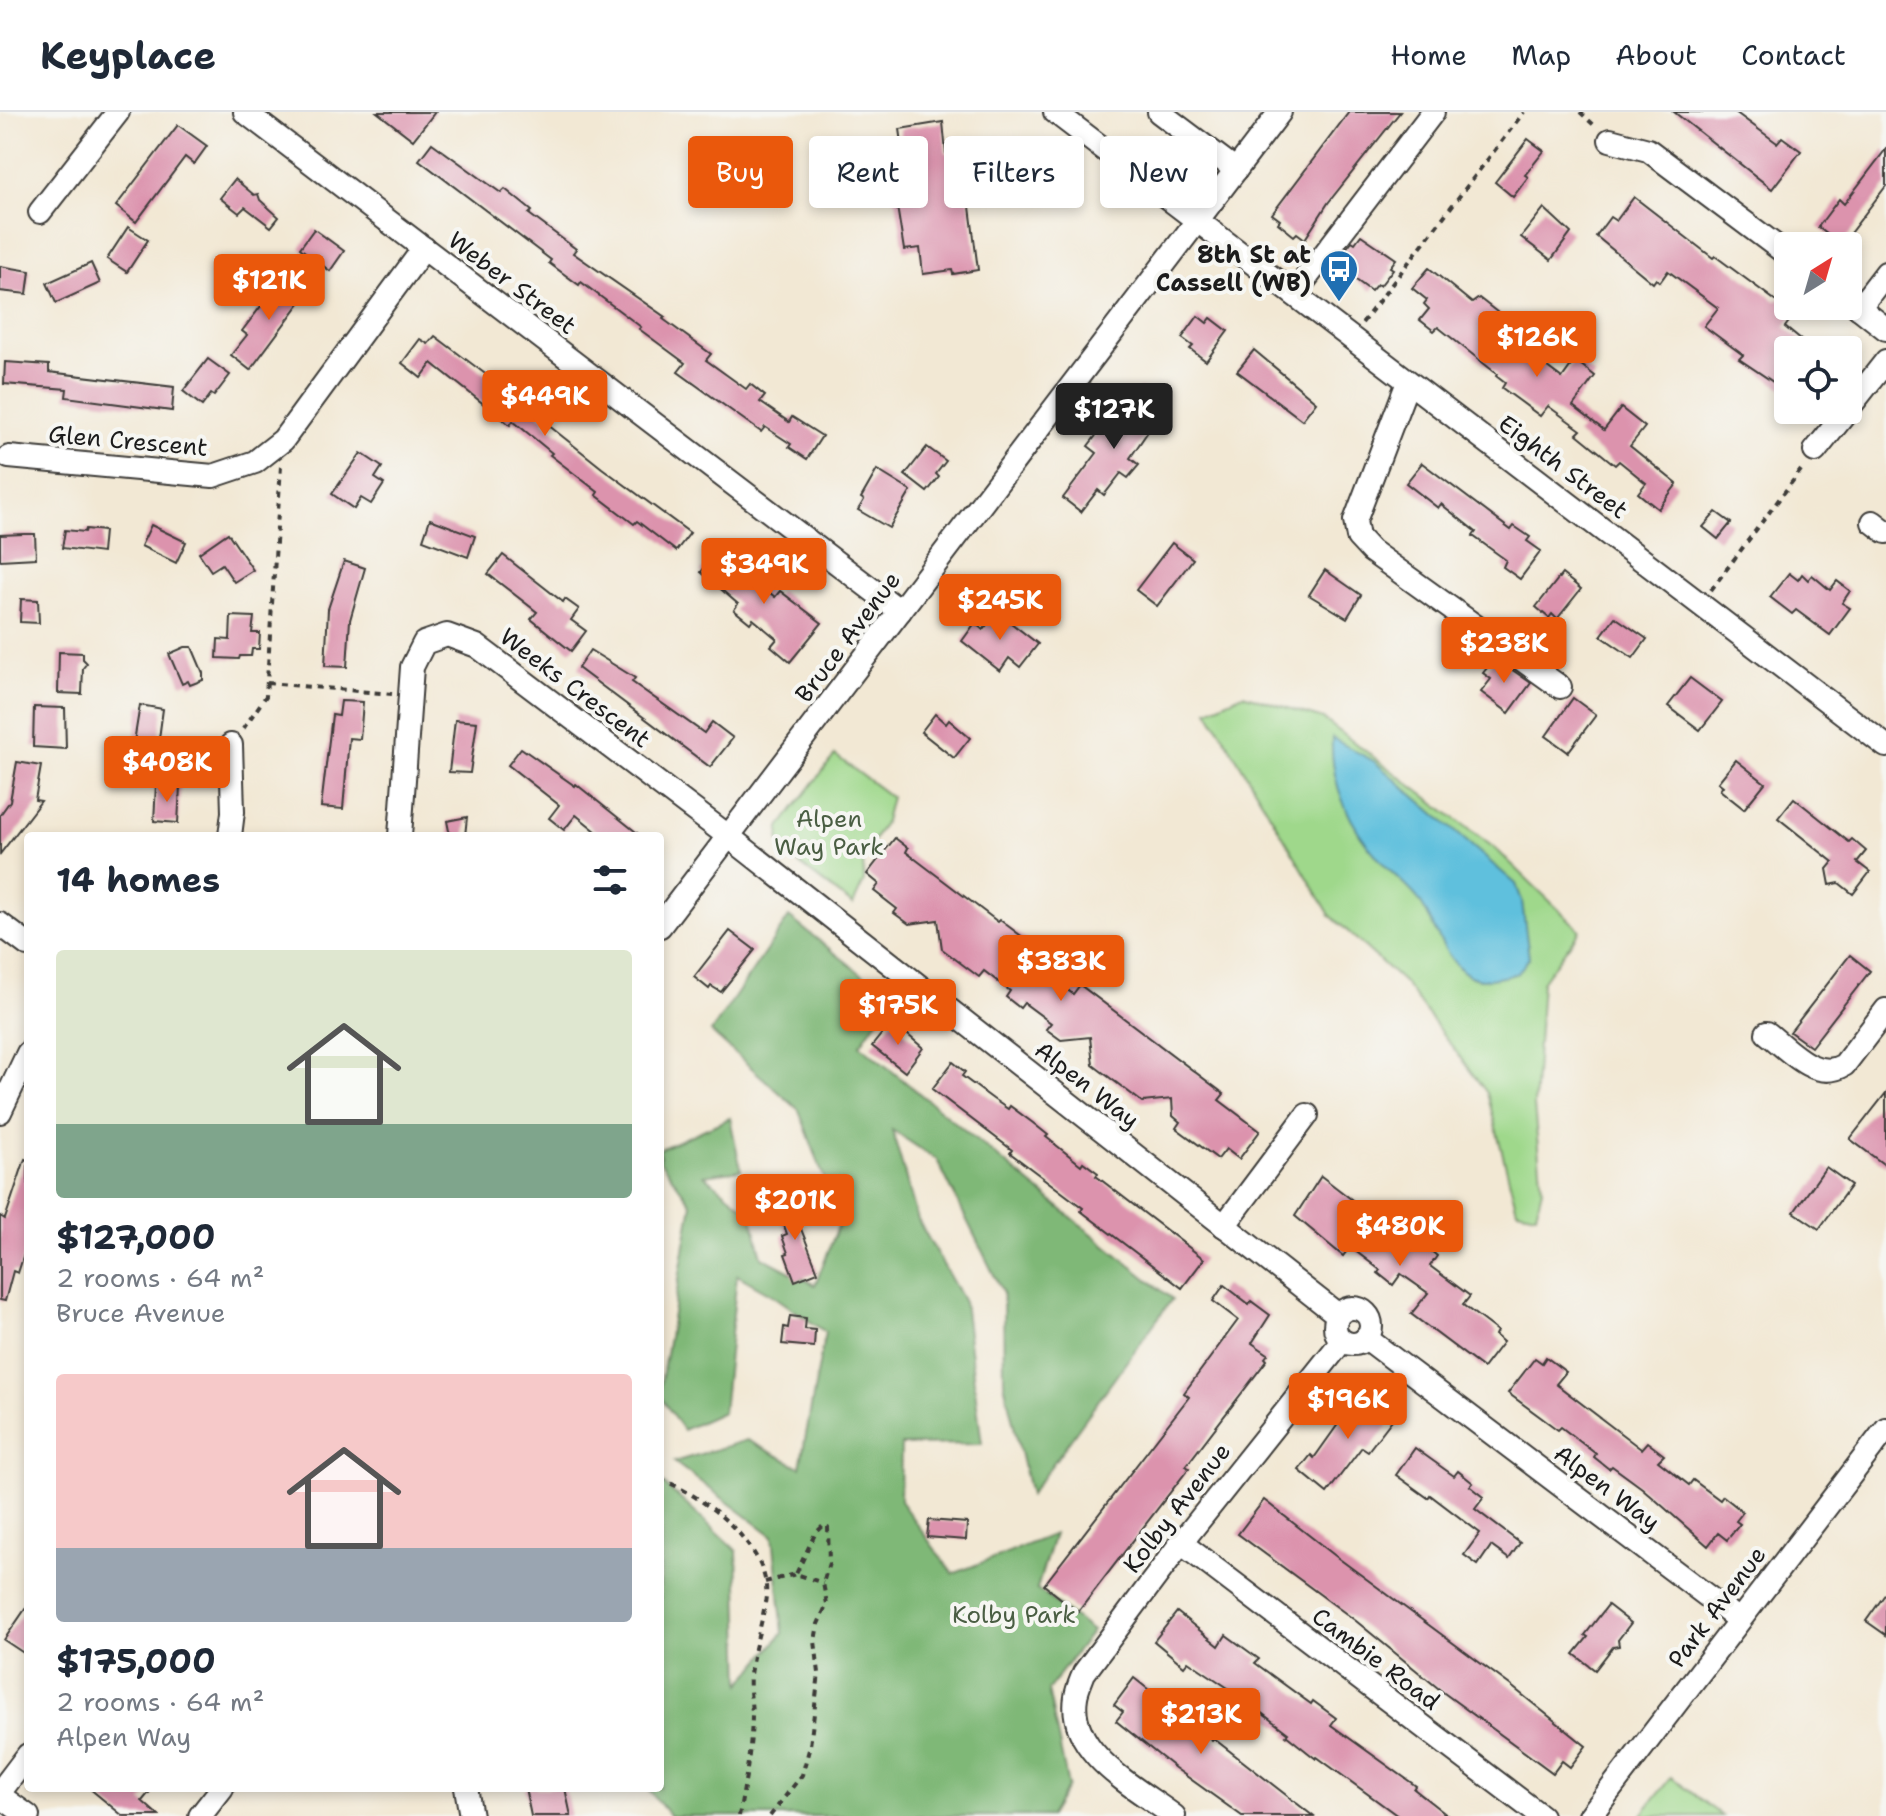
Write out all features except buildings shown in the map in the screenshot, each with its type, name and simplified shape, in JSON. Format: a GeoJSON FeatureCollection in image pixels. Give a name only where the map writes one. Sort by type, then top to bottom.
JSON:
{"type":"FeatureCollection","features":[{"type":"Feature","properties":{"kind":"street"},"geometry":{"type":"LineString","coordinates":[[40,212],[118,112]]}},
{"type":"Feature","properties":{"kind":"street","name":"Weber Street"},"geometry":{"type":"LineString","coordinates":[[245,112],[900,611]]}},
{"type":"Feature","properties":{"kind":"street","name":"Eighth Street"},"geometry":{"type":"LineString","coordinates":[[1055,112],[1886,746]]}},
{"type":"Feature","properties":{"kind":"street"},"geometry":{"type":"LineString","coordinates":[[1294,294],[1433,112]]}},
{"type":"Feature","properties":{"kind":"street","name":"Bruce Avenue"},"geometry":{"type":"LineString","coordinates":[[664,921],[1198,221],[1272,115]]}},
{"type":"Feature","properties":{"kind":"street"},"geometry":{"type":"LineString","coordinates":[[1172,116],[1236,170]]}},
{"type":"Feature","properties":{"kind":"street"},"geometry":{"type":"LineString","coordinates":[[1610,140],[1648,150],[1774,244]]}},
{"type":"Feature","properties":{"kind":"street","name":"Glen Crescent"},"geometry":{"type":"LineString","coordinates":[[9,457],[213,476],[255,462],[283,440],[424,248]]}},
{"type":"Feature","properties":{"kind":"street"},"geometry":{"type":"LineString","coordinates":[[1862,296],[1886,273]]}},
{"type":"Feature","properties":{"kind":"street"},"geometry":{"type":"LineString","coordinates":[[1862,310],[1886,329]]}},
{"type":"Feature","properties":{"kind":"street"},"geometry":{"type":"LineString","coordinates":[[1862,392],[1886,361]]}},
{"type":"Feature","properties":{"kind":"street"},"geometry":{"type":"LineString","coordinates":[[1408,382],[1355,521],[1358,537],[1371,551],[1560,687]]}},
{"type":"Feature","properties":{"kind":"street"},"geometry":{"type":"LineString","coordinates":[[1815,451],[1837,424]]}},
{"type":"Feature","properties":{"kind":"street","name":"Weeks Crescent"},"geometry":{"type":"LineString","coordinates":[[400,832],[412,667],[424,643],[447,635],[477,646],[728,836]]}},
{"type":"Feature","properties":{"kind":"street"},"geometry":{"type":"LineString","coordinates":[[230,832],[231,745]]}},
{"type":"Feature","properties":{"kind":"street","name":"Alpen Way"},"geometry":{"type":"LineString","coordinates":[[728,836],[1338,1315]]}},
{"type":"Feature","properties":{"kind":"street"},"geometry":{"type":"LineString","coordinates":[[0,924],[24,942]]}},
{"type":"Feature","properties":{"kind":"street"},"geometry":{"type":"LineString","coordinates":[[1767,1033],[1816,1069],[1834,1070],[1844,1065],[1886,1010]]}},
{"type":"Feature","properties":{"kind":"street"},"geometry":{"type":"LineString","coordinates":[[0,1112],[24,1061]]}},
{"type":"Feature","properties":{"kind":"street"},"geometry":{"type":"LineString","coordinates":[[1224,1226],[1307,1115]]}},
{"type":"Feature","properties":{"kind":"street"},"geometry":{"type":"LineString","coordinates":[[1347,1308],[1364,1311],[1371,1327],[1366,1338],[1352,1344],[1342,1341],[1334,1326],[1338,1315],[1347,1308]]}},
{"type":"Feature","properties":{"kind":"street","name":"Alpen Way"},"geometry":{"type":"LineString","coordinates":[[1366,1338],[1739,1620]]}},
{"type":"Feature","properties":{"kind":"street","name":"Kolby Avenue"},"geometry":{"type":"LineString","coordinates":[[1174,1816],[1096,1757],[1083,1739],[1076,1717],[1076,1697],[1084,1673],[1181,1543],[1342,1341]]}},
{"type":"Feature","properties":{"kind":"street","name":"Park Avenue"},"geometry":{"type":"LineString","coordinates":[[1590,1816],[1886,1429]]}},
{"type":"Feature","properties":{"kind":"street","name":"Cambie Road"},"geometry":{"type":"LineString","coordinates":[[1181,1543],[1541,1816]]}},
{"type":"Feature","properties":{"kind":"street"},"geometry":{"type":"LineString","coordinates":[[24,1761],[0,1794],[28,1816]]}},
{"type":"Feature","properties":{"kind":"street"},"geometry":{"type":"LineString","coordinates":[[200,1816],[219,1792]]}},
{"type":"Feature","properties":{"kind":"street"},"geometry":{"type":"LineString","coordinates":[[467,1792],[471,1816]]}},
{"type":"Feature","properties":{"kind":"path"},"geometry":{"type":"LineString","coordinates":[[1351,338],[1524,112]]}},
{"type":"Feature","properties":{"kind":"path"},"geometry":{"type":"LineString","coordinates":[[231,745],[266,696],[283,440]]}},
{"type":"Feature","properties":{"kind":"path"},"geometry":{"type":"LineString","coordinates":[[1700,605],[1815,451]]}},
{"type":"Feature","properties":{"kind":"path"},"geometry":{"type":"LineString","coordinates":[[267,683],[410,696]]}},
{"type":"Feature","properties":{"kind":"path"},"geometry":{"type":"LineString","coordinates":[[664,1481],[681,1487],[738,1532],[757,1560],[765,1582],[766,1596],[750,1678],[752,1714],[739,1816]]}},
{"type":"Feature","properties":{"kind":"path"},"geometry":{"type":"LineString","coordinates":[[770,1816],[802,1775],[810,1746],[819,1673],[815,1641],[827,1604],[823,1583],[829,1563],[828,1527],[824,1525],[815,1534],[796,1574]]}},
{"type":"Feature","properties":{"kind":"path"},"geometry":{"type":"LineString","coordinates":[[765,1582],[796,1574],[823,1583]]}},
{"type":"Feature","properties":{"kind":"green space"},"geometry":{"type":"Polygon","coordinates":[[[1243,694],[1323,719],[1497,850],[1580,930],[1542,982],[1534,1106],[1542,1189],[1536,1214],[1517,1210],[1487,1093],[1404,983],[1330,915],[1208,710],[1243,694]]]}},
{"type":"Feature","properties":{"kind":"green space","name":"Alpen Way Park"},"geometry":{"type":"Polygon","coordinates":[[[835,755],[891,797],[885,821],[863,858],[864,881],[853,905],[786,854],[779,842],[780,827],[835,755]]]}},
{"type":"Feature","properties":{"kind":"green space","name":"Kolby Park"},"geometry":{"type":"Polygon","coordinates":[[[789,917],[892,998],[860,1045],[1172,1299],[1030,1495],[1004,1383],[1003,1293],[937,1160],[892,1130],[918,1220],[964,1302],[982,1444],[901,1445],[900,1501],[953,1574],[1054,1534],[1037,1589],[1092,1631],[1048,1690],[1068,1786],[1050,1816],[670,1816],[650,1792],[664,1792],[664,1484],[737,1551],[741,1684],[783,1633],[773,1536],[674,1462],[747,1440],[800,1467],[825,1332],[774,1296],[737,1275],[723,1412],[683,1430],[664,1402],[664,1365],[692,1204],[664,1166],[664,1147],[730,1118],[741,1170],[704,1175],[751,1213],[762,1257],[815,1285],[840,1221],[799,1110],[711,1032],[789,917]]]}},
{"type":"Feature","properties":{"kind":"green space"},"geometry":{"type":"Polygon","coordinates":[[[1671,1777],[1722,1816],[1641,1816],[1671,1777]]]}},
{"type":"Feature","properties":{"kind":"water"},"geometry":{"type":"Polygon","coordinates":[[[1332,738],[1375,762],[1516,884],[1522,901],[1529,958],[1518,973],[1494,979],[1475,978],[1453,961],[1419,900],[1369,847],[1351,819],[1334,772],[1332,738]]]}},
{"type":"Feature","properties":{"kind":"place","name":"8th St at Cassell (WB)"},"geometry":{"type":"Point","coordinates":[1339,303]}}]}
